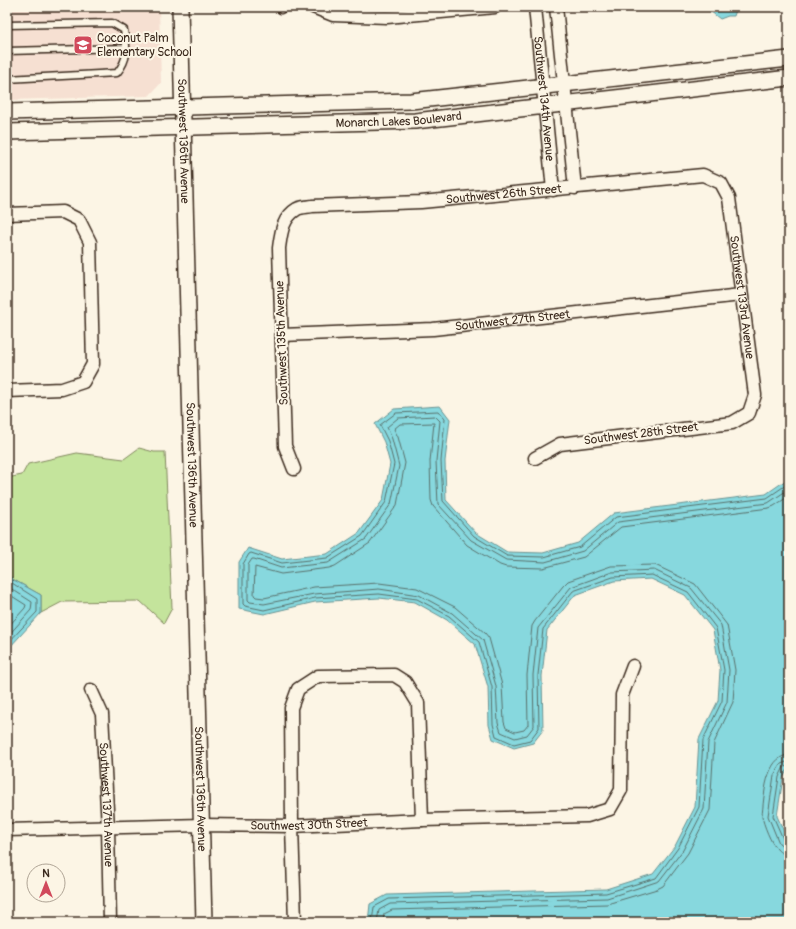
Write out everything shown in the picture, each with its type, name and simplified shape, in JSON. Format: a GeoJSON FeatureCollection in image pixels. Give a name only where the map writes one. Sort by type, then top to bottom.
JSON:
{"type":"FeatureCollection","features":[{"type":"Feature","properties":{"kind":"street","name":"Southwest 136th Avenue"},"geometry":{"type":"LineString","coordinates":[[180,7],[204,922]]}},
{"type":"Feature","properties":{"kind":"street"},"geometry":{"type":"LineString","coordinates":[[313,7],[333,15],[387,17],[495,7]]}},
{"type":"Feature","properties":{"kind":"street","name":"Southwest 134th Avenue"},"geometry":{"type":"LineString","coordinates":[[535,7],[553,190]]}},
{"type":"Feature","properties":{"kind":"street","name":"Southwest 134th Avenue"},"geometry":{"type":"LineString","coordinates":[[556,7],[576,188]]}},
{"type":"Feature","properties":{"kind":"street","name":"Monarch Lakes Boulevard"},"geometry":{"type":"LineString","coordinates":[[7,112],[411,101],[789,58]]}},
{"type":"Feature","properties":{"kind":"street","name":"Monarch Lakes Boulevard"},"geometry":{"type":"LineString","coordinates":[[7,132],[415,121],[789,78]]}},
{"type":"Feature","properties":{"kind":"street","name":"Southwest 26th Street"},"geometry":{"type":"LineString","coordinates":[[288,217],[297,209],[312,206],[421,202],[703,175],[721,183]]}},
{"type":"Feature","properties":{"kind":"street","name":"Southwest 133rd Avenue"},"geometry":{"type":"LineString","coordinates":[[721,183],[729,198],[755,395],[749,413]]}},
{"type":"Feature","properties":{"kind":"street"},"geometry":{"type":"LineString","coordinates":[[7,214],[63,212],[79,220],[90,242],[93,341],[93,364],[83,382],[62,389],[7,391]]}},
{"type":"Feature","properties":{"kind":"street","name":"Southwest 135th Avenue"},"geometry":{"type":"LineString","coordinates":[[288,217],[282,228],[279,248],[285,446],[294,469]]}},
{"type":"Feature","properties":{"kind":"street","name":"Southwest 27th Street"},"geometry":{"type":"LineString","coordinates":[[282,335],[433,329],[741,295]]}},
{"type":"Feature","properties":{"kind":"street","name":"Southwest 28th Street"},"geometry":{"type":"LineString","coordinates":[[535,458],[560,444],[732,423],[749,413]]}},
{"type":"Feature","properties":{"kind":"street","name":"Southwest 30th Street"},"geometry":{"type":"LineString","coordinates":[[7,830],[202,825],[292,826],[422,820],[587,816],[610,809],[621,790],[622,695],[633,666]]}},
{"type":"Feature","properties":{"kind":"street"},"geometry":{"type":"LineString","coordinates":[[295,922],[292,826],[291,708],[298,689],[318,676],[394,675],[405,682],[418,703],[422,820]]}},
{"type":"Feature","properties":{"kind":"street","name":"Southwest 137th Avenue"},"geometry":{"type":"LineString","coordinates":[[91,690],[102,714],[108,828],[110,922]]}},
{"type":"Feature","properties":{"kind":"lane"},"geometry":{"type":"LineString","coordinates":[[7,25],[112,23],[124,30],[127,51],[123,66],[117,73],[7,78]]}},
{"type":"Feature","properties":{"kind":"lane"},"geometry":{"type":"LineString","coordinates":[[7,51],[126,48]]}},
{"type":"Feature","properties":{"kind":"shaded area","name":"Coconut Palm Elementary School"},"geometry":{"type":"Polygon","coordinates":[[[7,7],[159,7],[161,83],[149,96],[7,100],[7,7]]]}},
{"type":"Feature","properties":{"kind":"green space"},"geometry":{"type":"Polygon","coordinates":[[[139,448],[154,452],[165,452],[172,608],[164,623],[140,601],[62,602],[41,613],[41,595],[14,580],[7,573],[7,478],[22,475],[28,464],[77,453],[124,459],[139,448]]]}},
{"type":"Feature","properties":{"kind":"water"},"geometry":{"type":"Polygon","coordinates":[[[705,7],[737,7],[734,16],[728,16],[720,19],[705,7]]]}},
{"type":"Feature","properties":{"kind":"water"},"geometry":{"type":"Polygon","coordinates":[[[440,406],[450,419],[445,461],[446,500],[476,533],[507,552],[543,553],[578,543],[614,513],[766,494],[789,478],[789,767],[783,778],[777,816],[789,843],[789,922],[368,922],[370,904],[387,895],[606,889],[653,874],[675,846],[695,807],[699,739],[718,701],[720,670],[713,630],[685,595],[651,579],[614,581],[575,595],[547,630],[542,676],[543,730],[533,743],[514,748],[493,739],[489,725],[488,687],[475,644],[447,620],[415,602],[379,598],[315,602],[264,614],[239,609],[239,562],[248,548],[282,559],[327,554],[359,533],[383,500],[390,464],[384,442],[375,424],[394,409],[440,406]]]}},
{"type":"Feature","properties":{"kind":"water"},"geometry":{"type":"Polygon","coordinates":[[[7,573],[14,580],[41,595],[41,613],[9,648],[7,666],[7,573]]]}},
{"type":"Feature","properties":{"kind":"place","name":"Coconut Palm Elementary School"},"geometry":{"type":"Point","coordinates":[83,45]}}]}
